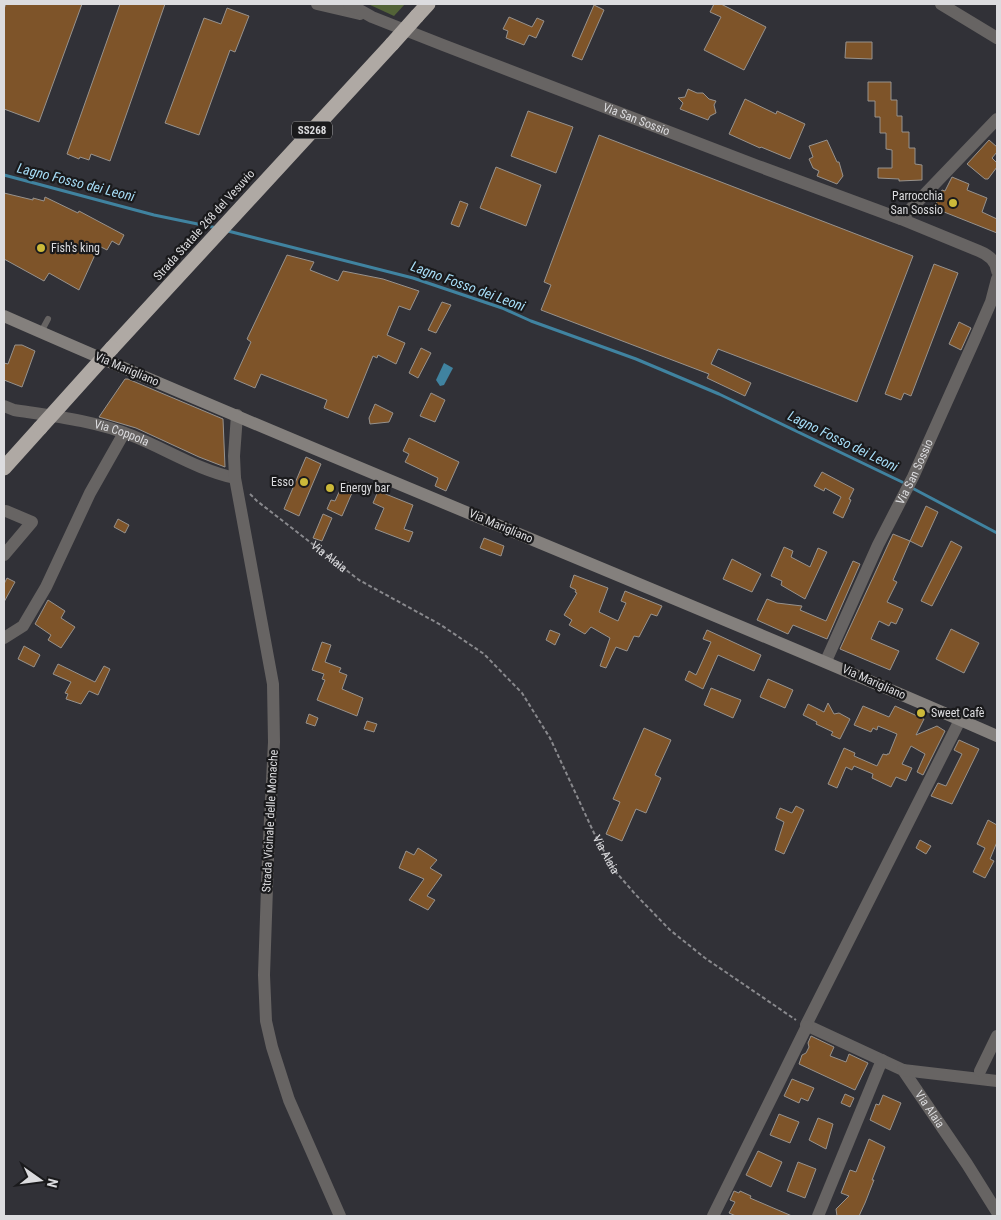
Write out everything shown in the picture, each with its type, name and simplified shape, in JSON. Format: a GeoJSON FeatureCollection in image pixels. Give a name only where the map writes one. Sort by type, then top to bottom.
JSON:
{"type":"FeatureCollection","features":[{"type":"Feature","properties":{"kind":"highway","name":"Strada Statale 268 del Vesuvio"},"geometry":{"type":"LineString","coordinates":[[4,468],[428,4]]}},
{"type":"Feature","properties":{"kind":"street","name":"Via San Sossio"},"geometry":{"type":"LineString","coordinates":[[317,4],[372,17],[901,219],[979,250],[987,254],[996,263]]}},
{"type":"Feature","properties":{"kind":"street","name":"Via San Sossio"},"geometry":{"type":"LineString","coordinates":[[349,4],[372,17]]}},
{"type":"Feature","properties":{"kind":"street"},"geometry":{"type":"LineString","coordinates":[[941,4],[997,38]]}},
{"type":"Feature","properties":{"kind":"street"},"geometry":{"type":"LineString","coordinates":[[901,219],[997,119]]}},
{"type":"Feature","properties":{"kind":"street","name":"Via San Sossio"},"geometry":{"type":"LineString","coordinates":[[826,661],[974,342],[991,302],[997,279]]}},
{"type":"Feature","properties":{"kind":"street","name":"Via Marigliano"},"geometry":{"type":"LineString","coordinates":[[4,316],[826,661],[997,736]]}},
{"type":"Feature","properties":{"kind":"street","name":"Via Coppola"},"geometry":{"type":"LineString","coordinates":[[7,411],[80,420],[132,435],[196,466],[235,478]]}},
{"type":"Feature","properties":{"kind":"street","name":"Strada Vicinale delle Monache"},"geometry":{"type":"LineString","coordinates":[[237,415],[234,456],[235,478],[273,684],[274,742],[264,975],[266,1022],[289,1100],[340,1216]]}},
{"type":"Feature","properties":{"kind":"street"},"geometry":{"type":"LineString","coordinates":[[4,638],[23,626],[90,493],[124,433]]}},
{"type":"Feature","properties":{"kind":"street"},"geometry":{"type":"LineString","coordinates":[[4,555],[32,522],[6,511]]}},
{"type":"Feature","properties":{"kind":"street"},"geometry":{"type":"LineString","coordinates":[[713,1216],[960,720]]}},
{"type":"Feature","properties":{"kind":"street"},"geometry":{"type":"LineString","coordinates":[[806,1026],[903,1070],[997,1081]]}},
{"type":"Feature","properties":{"kind":"street"},"geometry":{"type":"LineString","coordinates":[[980,1071],[997,1036]]}},
{"type":"Feature","properties":{"kind":"street"},"geometry":{"type":"LineString","coordinates":[[818,1216],[882,1060]]}},
{"type":"Feature","properties":{"kind":"street","name":"Via Alaia"},"geometry":{"type":"LineString","coordinates":[[903,1070],[997,1212]]}},
{"type":"Feature","properties":{"kind":"lane"},"geometry":{"type":"LineString","coordinates":[[41,332],[48,319]]}},
{"type":"Feature","properties":{"kind":"path","name":"Via Alaia"},"geometry":{"type":"LineString","coordinates":[[235,478],[257,501],[359,580],[441,625],[484,654],[522,692],[550,738],[594,833],[615,871],[670,930],[705,958],[806,1026]]}},
{"type":"Feature","properties":{"kind":"green space"},"geometry":{"type":"Polygon","coordinates":[[[368,4],[405,4],[394,16],[368,4]]]}},
{"type":"Feature","properties":{"kind":"water"},"geometry":{"type":"Polygon","coordinates":[[[444,363],[453,368],[444,385],[440,386],[436,380],[444,363]]]}},
{"type":"Feature","properties":{"kind":"building"},"geometry":{"type":"Polygon","coordinates":[[[6,4],[82,4],[39,122],[4,109],[4,9],[6,4]]]}},
{"type":"Feature","properties":{"kind":"building"},"geometry":{"type":"Polygon","coordinates":[[[120,4],[165,4],[110,161],[91,154],[89,160],[80,157],[79,159],[67,154],[120,4]]]}},
{"type":"Feature","properties":{"kind":"building"},"geometry":{"type":"Polygon","coordinates":[[[714,4],[721,4],[766,27],[744,70],[704,50],[721,17],[710,12],[714,4]]]}},
{"type":"Feature","properties":{"kind":"building"},"geometry":{"type":"Polygon","coordinates":[[[594,5],[604,10],[582,60],[572,56],[594,5]]]}},
{"type":"Feature","properties":{"kind":"building"},"geometry":{"type":"Polygon","coordinates":[[[227,8],[249,16],[235,52],[230,50],[199,135],[165,123],[204,18],[221,24],[227,8]]]}},
{"type":"Feature","properties":{"kind":"building"},"geometry":{"type":"Polygon","coordinates":[[[509,17],[532,27],[537,18],[544,21],[536,38],[529,35],[524,45],[506,38],[508,31],[503,29],[509,17]]]}},
{"type":"Feature","properties":{"kind":"building"},"geometry":{"type":"Polygon","coordinates":[[[846,42],[872,42],[872,59],[845,58],[846,42]]]}},
{"type":"Feature","properties":{"kind":"building"},"geometry":{"type":"Polygon","coordinates":[[[868,82],[891,82],[891,100],[897,100],[897,116],[902,116],[902,132],[909,132],[909,148],[915,148],[915,164],[922,165],[922,180],[899,181],[899,179],[878,178],[878,168],[892,168],[892,150],[886,149],[886,133],[880,133],[880,117],[875,117],[875,101],[868,101],[868,82]]]}},
{"type":"Feature","properties":{"kind":"building"},"geometry":{"type":"Polygon","coordinates":[[[688,89],[697,93],[703,93],[709,99],[716,101],[714,105],[716,113],[710,116],[708,120],[680,109],[683,103],[678,98],[685,97],[688,89]]]}},
{"type":"Feature","properties":{"kind":"building"},"geometry":{"type":"Polygon","coordinates":[[[745,99],[776,114],[777,111],[805,124],[790,159],[729,134],[745,99]]]}},
{"type":"Feature","properties":{"kind":"building"},"geometry":{"type":"Polygon","coordinates":[[[528,111],[573,127],[556,173],[511,156],[528,111]]]}},
{"type":"Feature","properties":{"kind":"building"},"geometry":{"type":"Polygon","coordinates":[[[599,135],[913,256],[857,402],[718,349],[711,364],[751,383],[745,396],[707,378],[709,374],[541,310],[551,285],[544,282],[599,135]]]}},
{"type":"Feature","properties":{"kind":"building"},"geometry":{"type":"Polygon","coordinates":[[[827,140],[837,162],[839,162],[843,176],[837,184],[817,176],[819,171],[813,168],[809,159],[813,157],[809,146],[827,140]]]}},
{"type":"Feature","properties":{"kind":"building"},"geometry":{"type":"Polygon","coordinates":[[[989,140],[997,147],[997,152],[992,158],[997,163],[997,167],[988,179],[985,179],[967,164],[989,140]]]}},
{"type":"Feature","properties":{"kind":"building"},"geometry":{"type":"Polygon","coordinates":[[[496,167],[541,185],[526,226],[480,208],[496,167]]]}},
{"type":"Feature","properties":{"kind":"building"},"geometry":{"type":"Polygon","coordinates":[[[952,177],[969,184],[967,190],[987,198],[982,212],[997,219],[997,233],[934,208],[942,190],[945,191],[952,177]]]}},
{"type":"Feature","properties":{"kind":"building","name":"Fish's king"},"geometry":{"type":"Polygon","coordinates":[[[4,193],[33,200],[33,198],[44,201],[45,197],[78,213],[79,211],[124,235],[119,245],[112,241],[107,250],[99,246],[79,290],[49,273],[44,281],[4,259],[4,193]]]}},
{"type":"Feature","properties":{"kind":"building"},"geometry":{"type":"Polygon","coordinates":[[[460,201],[468,204],[459,227],[451,224],[460,201]]]}},
{"type":"Feature","properties":{"kind":"building"},"geometry":{"type":"Polygon","coordinates":[[[287,255],[314,262],[310,270],[338,281],[343,271],[383,279],[419,291],[410,310],[399,306],[387,335],[405,343],[396,364],[378,355],[377,358],[373,356],[348,418],[324,408],[327,400],[261,374],[255,388],[234,379],[251,342],[247,339],[287,255]]]}},
{"type":"Feature","properties":{"kind":"building"},"geometry":{"type":"Polygon","coordinates":[[[934,264],[958,273],[911,396],[904,393],[901,400],[885,394],[934,264]]]}},
{"type":"Feature","properties":{"kind":"building"},"geometry":{"type":"Polygon","coordinates":[[[442,302],[451,305],[436,333],[428,330],[442,302]]]}},
{"type":"Feature","properties":{"kind":"building"},"geometry":{"type":"Polygon","coordinates":[[[959,322],[971,328],[961,350],[949,344],[959,322]]]}},
{"type":"Feature","properties":{"kind":"building"},"geometry":{"type":"Polygon","coordinates":[[[15,345],[22,345],[35,351],[22,387],[4,380],[4,363],[8,364],[15,345]]]}},
{"type":"Feature","properties":{"kind":"building"},"geometry":{"type":"Polygon","coordinates":[[[421,348],[431,353],[418,378],[409,373],[421,348]]]}},
{"type":"Feature","properties":{"kind":"building"},"geometry":{"type":"Polygon","coordinates":[[[125,379],[223,419],[225,467],[136,428],[99,417],[125,379]]]}},
{"type":"Feature","properties":{"kind":"building"},"geometry":{"type":"Polygon","coordinates":[[[431,393],[445,400],[435,422],[420,416],[431,393]]]}},
{"type":"Feature","properties":{"kind":"building"},"geometry":{"type":"Polygon","coordinates":[[[375,404],[393,413],[389,422],[370,424],[369,418],[375,404]]]}},
{"type":"Feature","properties":{"kind":"building"},"geometry":{"type":"Polygon","coordinates":[[[409,438],[459,462],[446,491],[435,486],[438,478],[405,462],[409,454],[403,451],[409,438]]]}},
{"type":"Feature","properties":{"kind":"building"},"geometry":{"type":"Polygon","coordinates":[[[306,457],[321,464],[299,516],[284,509],[306,457]]]}},
{"type":"Feature","properties":{"kind":"building"},"geometry":{"type":"Polygon","coordinates":[[[822,472],[854,489],[843,518],[833,513],[841,497],[825,488],[824,491],[814,486],[822,472]]]}},
{"type":"Feature","properties":{"kind":"building"},"geometry":{"type":"Polygon","coordinates":[[[344,481],[355,486],[342,516],[327,509],[331,500],[335,501],[344,481]]]}},
{"type":"Feature","properties":{"kind":"building"},"geometry":{"type":"Polygon","coordinates":[[[378,491],[413,505],[404,529],[413,532],[409,542],[375,529],[384,508],[373,503],[378,491]]]}},
{"type":"Feature","properties":{"kind":"building"},"geometry":{"type":"Polygon","coordinates":[[[926,506],[938,512],[922,547],[910,541],[926,506]]]}},
{"type":"Feature","properties":{"kind":"building"},"geometry":{"type":"Polygon","coordinates":[[[323,514],[332,518],[322,541],[313,538],[323,514]]]}},
{"type":"Feature","properties":{"kind":"building"},"geometry":{"type":"Polygon","coordinates":[[[118,519],[129,525],[125,533],[114,527],[118,519]]]}},
{"type":"Feature","properties":{"kind":"building"},"geometry":{"type":"Polygon","coordinates":[[[893,534],[910,541],[893,580],[897,582],[887,602],[903,609],[896,624],[891,622],[889,626],[879,621],[871,639],[899,651],[890,670],[840,649],[893,534]]]}},
{"type":"Feature","properties":{"kind":"building"},"geometry":{"type":"Polygon","coordinates":[[[484,538],[504,546],[501,556],[480,548],[484,538]]]}},
{"type":"Feature","properties":{"kind":"building"},"geometry":{"type":"Polygon","coordinates":[[[951,541],[962,547],[932,606],[921,601],[951,541]]]}},
{"type":"Feature","properties":{"kind":"building"},"geometry":{"type":"Polygon","coordinates":[[[784,547],[793,551],[791,557],[810,567],[818,548],[827,552],[805,599],[781,585],[782,581],[771,576],[784,547]]]}},
{"type":"Feature","properties":{"kind":"building"},"geometry":{"type":"Polygon","coordinates":[[[732,559],[761,574],[752,592],[723,579],[732,559]]]}},
{"type":"Feature","properties":{"kind":"building"},"geometry":{"type":"Polygon","coordinates":[[[853,561],[860,564],[827,639],[793,625],[788,634],[757,620],[767,599],[777,603],[802,606],[800,610],[826,621],[853,561]]]}},
{"type":"Feature","properties":{"kind":"building"},"geometry":{"type":"Polygon","coordinates":[[[574,575],[608,588],[599,612],[618,621],[626,603],[621,601],[625,591],[662,606],[657,616],[651,614],[639,637],[634,636],[627,651],[616,647],[606,668],[600,666],[610,638],[591,627],[585,634],[569,625],[572,620],[564,615],[577,593],[575,592],[576,590],[570,587],[574,575]]]}},
{"type":"Feature","properties":{"kind":"building"},"geometry":{"type":"Polygon","coordinates":[[[7,578],[15,582],[4,602],[4,584],[7,578]]]}},
{"type":"Feature","properties":{"kind":"building"},"geometry":{"type":"Polygon","coordinates":[[[48,600],[65,611],[61,618],[75,627],[61,648],[48,640],[51,635],[35,624],[48,600]]]}},
{"type":"Feature","properties":{"kind":"building"},"geometry":{"type":"Polygon","coordinates":[[[951,629],[979,643],[964,673],[936,659],[951,629]]]}},
{"type":"Feature","properties":{"kind":"building"},"geometry":{"type":"Polygon","coordinates":[[[550,630],[560,634],[555,645],[546,640],[550,630]]]}},
{"type":"Feature","properties":{"kind":"building"},"geometry":{"type":"Polygon","coordinates":[[[707,630],[761,655],[754,671],[718,655],[703,689],[685,680],[689,671],[696,675],[711,642],[703,639],[707,630]]]}},
{"type":"Feature","properties":{"kind":"building"},"geometry":{"type":"Polygon","coordinates":[[[322,642],[331,645],[325,662],[341,668],[339,672],[347,675],[342,689],[363,698],[357,716],[317,700],[325,680],[322,679],[324,674],[312,670],[322,642]]]}},
{"type":"Feature","properties":{"kind":"building"},"geometry":{"type":"Polygon","coordinates":[[[24,646],[40,655],[34,667],[18,659],[24,646]]]}},
{"type":"Feature","properties":{"kind":"building"},"geometry":{"type":"Polygon","coordinates":[[[58,664],[95,682],[104,666],[110,669],[98,695],[89,691],[81,704],[66,699],[68,694],[65,693],[71,682],[53,674],[58,664]]]}},
{"type":"Feature","properties":{"kind":"building"},"geometry":{"type":"Polygon","coordinates":[[[768,679],[793,690],[785,708],[760,697],[768,679]]]}},
{"type":"Feature","properties":{"kind":"building"},"geometry":{"type":"Polygon","coordinates":[[[711,688],[741,700],[733,718],[704,705],[711,688]]]}},
{"type":"Feature","properties":{"kind":"building"},"geometry":{"type":"Polygon","coordinates":[[[828,703],[834,714],[839,713],[850,719],[840,739],[831,735],[833,732],[803,715],[808,704],[824,712],[828,703]]]}},
{"type":"Feature","properties":{"kind":"building"},"geometry":{"type":"Polygon","coordinates":[[[863,706],[889,717],[895,706],[924,719],[916,735],[937,726],[945,731],[923,775],[917,772],[925,754],[911,746],[902,764],[912,768],[906,781],[896,777],[891,787],[872,778],[873,774],[854,766],[852,770],[846,767],[837,788],[828,784],[844,748],[855,753],[854,756],[877,766],[883,754],[889,754],[897,734],[878,726],[877,730],[873,728],[871,732],[854,725],[863,706]]]}},
{"type":"Feature","properties":{"kind":"building"},"geometry":{"type":"Polygon","coordinates":[[[309,714],[318,718],[315,726],[306,723],[309,714]]]}},
{"type":"Feature","properties":{"kind":"building"},"geometry":{"type":"Polygon","coordinates":[[[367,721],[377,724],[374,732],[364,729],[367,721]]]}},
{"type":"Feature","properties":{"kind":"building"},"geometry":{"type":"Polygon","coordinates":[[[644,728],[671,740],[655,775],[661,778],[646,813],[636,809],[622,841],[606,834],[620,802],[613,799],[644,728]]]}},
{"type":"Feature","properties":{"kind":"building"},"geometry":{"type":"Polygon","coordinates":[[[959,740],[979,749],[952,804],[931,796],[938,783],[946,786],[962,754],[954,750],[959,740]]]}},
{"type":"Feature","properties":{"kind":"building"},"geometry":{"type":"Polygon","coordinates":[[[796,806],[804,810],[784,854],[775,850],[784,822],[776,818],[780,808],[792,813],[796,806]]]}},
{"type":"Feature","properties":{"kind":"building"},"geometry":{"type":"Polygon","coordinates":[[[988,820],[997,825],[997,842],[990,859],[994,861],[985,878],[973,872],[985,848],[977,844],[988,820]]]}},
{"type":"Feature","properties":{"kind":"building"},"geometry":{"type":"Polygon","coordinates":[[[920,840],[931,846],[926,854],[916,848],[920,840]]]}},
{"type":"Feature","properties":{"kind":"building"},"geometry":{"type":"Polygon","coordinates":[[[418,848],[437,860],[430,868],[442,875],[427,896],[435,900],[428,910],[409,900],[424,879],[399,868],[406,851],[414,855],[418,848]]]}},
{"type":"Feature","properties":{"kind":"building"},"geometry":{"type":"Polygon","coordinates":[[[811,1036],[834,1047],[830,1056],[846,1062],[849,1054],[868,1063],[855,1090],[799,1064],[802,1055],[806,1053],[809,1047],[808,1043],[811,1036]]]}},
{"type":"Feature","properties":{"kind":"building"},"geometry":{"type":"Polygon","coordinates":[[[792,1079],[814,1088],[808,1101],[801,1098],[799,1103],[784,1096],[792,1079]]]}},
{"type":"Feature","properties":{"kind":"building"},"geometry":{"type":"Polygon","coordinates":[[[845,1094],[854,1098],[850,1107],[841,1103],[845,1094]]]}},
{"type":"Feature","properties":{"kind":"building"},"geometry":{"type":"Polygon","coordinates":[[[883,1095],[901,1103],[890,1130],[870,1120],[876,1104],[879,1105],[883,1095]]]}},
{"type":"Feature","properties":{"kind":"building"},"geometry":{"type":"Polygon","coordinates":[[[779,1114],[799,1122],[790,1143],[770,1135],[779,1114]]]}},
{"type":"Feature","properties":{"kind":"building"},"geometry":{"type":"Polygon","coordinates":[[[818,1118],[833,1124],[826,1149],[809,1140],[818,1118]]]}},
{"type":"Feature","properties":{"kind":"building"},"geometry":{"type":"Polygon","coordinates":[[[869,1139],[885,1147],[865,1203],[859,1216],[837,1216],[836,1209],[849,1196],[841,1193],[850,1170],[856,1172],[869,1139]]]}},
{"type":"Feature","properties":{"kind":"building"},"geometry":{"type":"Polygon","coordinates":[[[758,1151],[782,1162],[771,1187],[746,1175],[758,1151]]]}},
{"type":"Feature","properties":{"kind":"building"},"geometry":{"type":"Polygon","coordinates":[[[798,1162],[816,1169],[805,1198],[787,1191],[798,1162]]]}},
{"type":"Feature","properties":{"kind":"building"},"geometry":{"type":"Polygon","coordinates":[[[734,1191],[739,1193],[740,1191],[751,1196],[750,1198],[792,1216],[736,1216],[729,1213],[735,1202],[730,1200],[734,1191]]]}},
{"type":"Feature","properties":{"kind":"waterway","name":"Lagno Fosso dei Leoni"},"geometry":{"type":"LineString","coordinates":[[4,175],[154,215],[217,228]]}},
{"type":"Feature","properties":{"kind":"waterway","name":"Lagno Fosso dei Leoni"},"geometry":{"type":"LineString","coordinates":[[228,231],[413,278],[502,308],[531,321],[636,359],[719,394],[902,482]]}},
{"type":"Feature","properties":{"kind":"waterway","name":"Lagno Fosso dei Leoni"},"geometry":{"type":"LineString","coordinates":[[914,489],[997,533]]}},
{"type":"Feature","properties":{"kind":"place","name":"Parrocchia San Sossio"},"geometry":{"type":"Point","coordinates":[953,203]}},
{"type":"Feature","properties":{"kind":"place","name":"Fish's king"},"geometry":{"type":"Point","coordinates":[41,248]}},
{"type":"Feature","properties":{"kind":"place","name":"Esso"},"geometry":{"type":"Point","coordinates":[304,482]}},
{"type":"Feature","properties":{"kind":"place","name":"Energy bar"},"geometry":{"type":"Point","coordinates":[330,488]}},
{"type":"Feature","properties":{"kind":"place","name":"Sweet Cafè"},"geometry":{"type":"Point","coordinates":[921,713]}}]}
